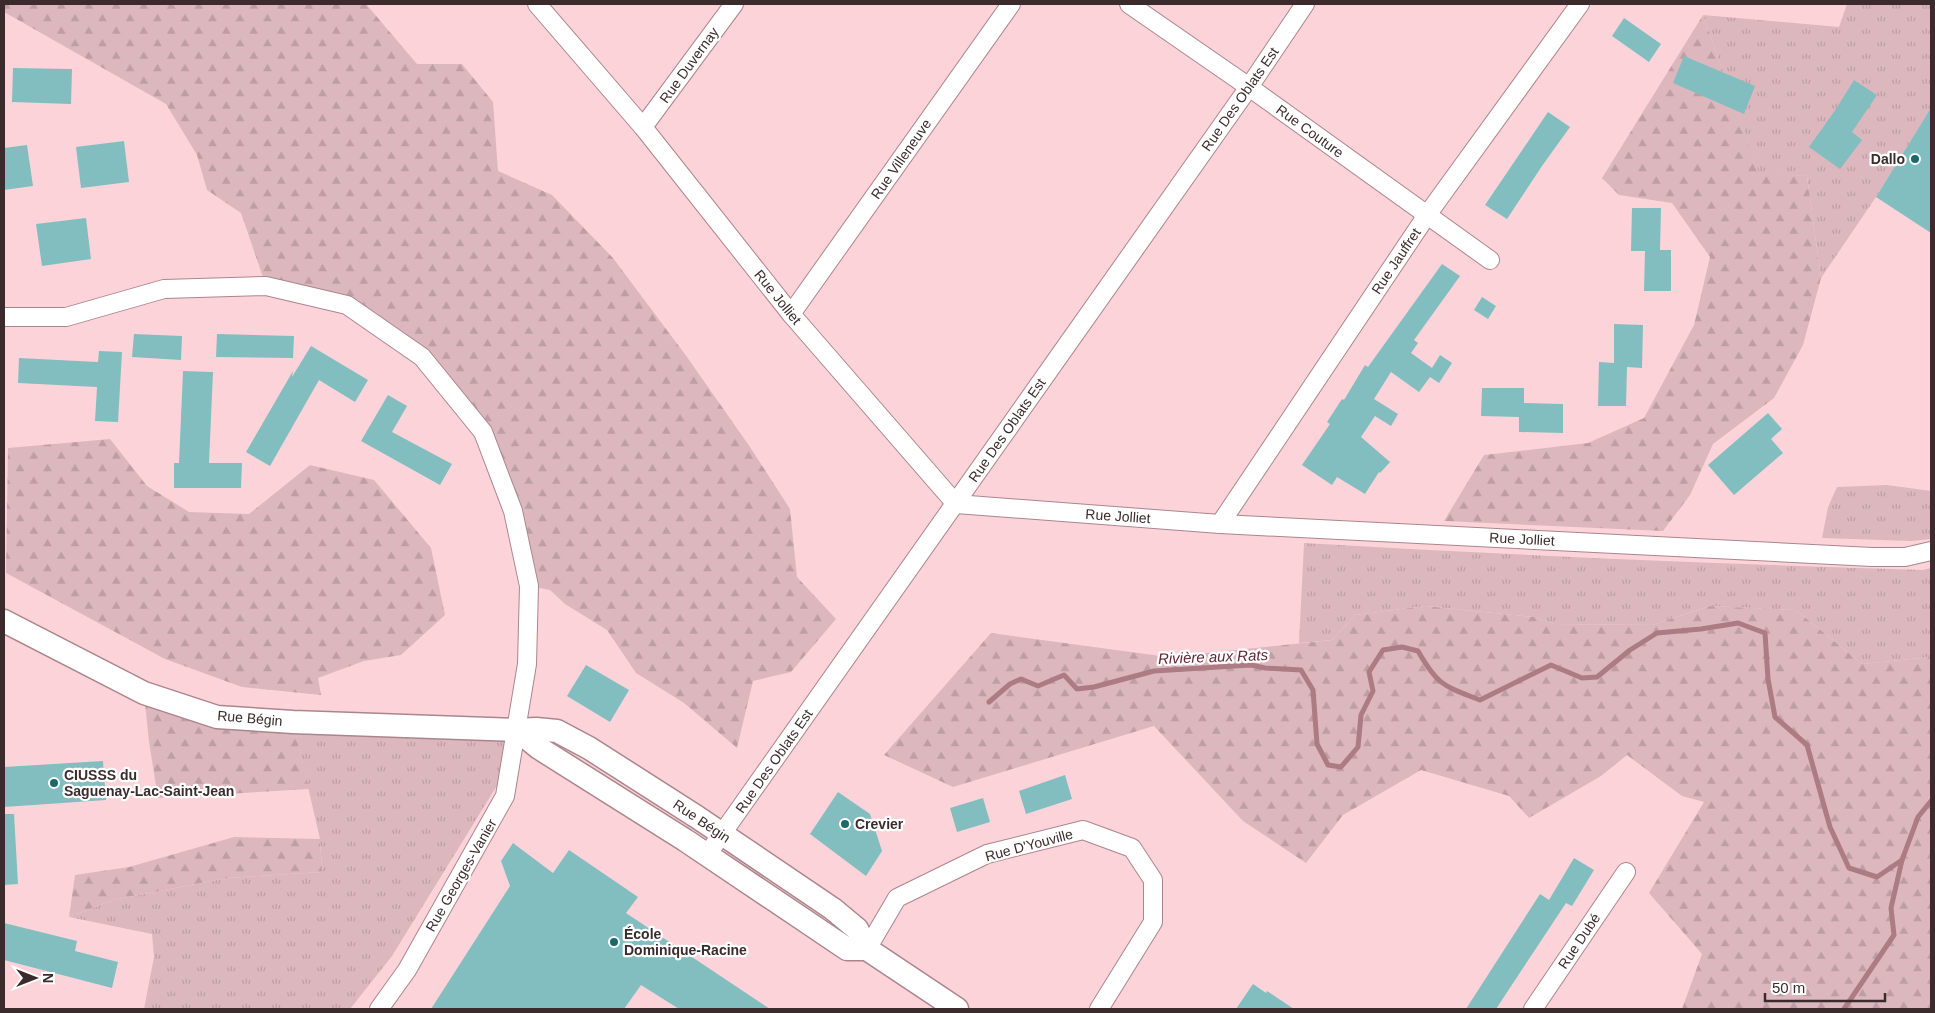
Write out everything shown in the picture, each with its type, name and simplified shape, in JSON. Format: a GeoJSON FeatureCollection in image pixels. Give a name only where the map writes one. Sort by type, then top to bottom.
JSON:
{"type":"FeatureCollection","features":[{"type":"Feature","properties":{"kind":"street","name":"Rue Jolliet"},"geometry":{"type":"LineString","coordinates":[[537,4],[643,127],[791,314],[956,504],[1220,524],[1872,557],[1904,557],[1931,551]]}},
{"type":"Feature","properties":{"kind":"street","name":"Rue Duvernay"},"geometry":{"type":"LineString","coordinates":[[643,127],[734,4]]}},
{"type":"Feature","properties":{"kind":"street","name":"Rue Villeneuve"},"geometry":{"type":"LineString","coordinates":[[791,314],[1011,4]]}},
{"type":"Feature","properties":{"kind":"street","name":"Rue Couture"},"geometry":{"type":"LineString","coordinates":[[1129,4],[1249,87],[1490,260]]}},
{"type":"Feature","properties":{"kind":"street","name":"Rue Des Oblats Est"},"geometry":{"type":"LineString","coordinates":[[707,855],[956,504],[1249,87],[1305,4]]}},
{"type":"Feature","properties":{"kind":"street","name":"Rue Jauffret"},"geometry":{"type":"LineString","coordinates":[[1220,524],[1427,215],[1580,4]]}},
{"type":"Feature","properties":{"kind":"street","name":"Rue Georges-Vanier"},"geometry":{"type":"LineString","coordinates":[[4,317],[66,317],[164,289],[266,286],[347,305],[422,357],[483,432],[513,511],[529,586],[527,664],[517,730],[505,796],[406,970],[379,1009]]}},
{"type":"Feature","properties":{"kind":"street","name":"Rue Bégin"},"geometry":{"type":"LineString","coordinates":[[4,621],[144,693],[217,717],[293,722],[557,731],[597,753],[833,909],[857,929],[867,949],[957,1009]]}},
{"type":"Feature","properties":{"kind":"street","name":"Rue Bégin"},"geometry":{"type":"LineString","coordinates":[[517,730],[539,748],[707,855],[847,948],[867,949]]}},
{"type":"Feature","properties":{"kind":"street","name":"Rue D'Youville"},"geometry":{"type":"LineString","coordinates":[[867,949],[897,898],[987,854],[1083,830],[1132,848],[1153,880],[1153,922],[1099,1009]]}},
{"type":"Feature","properties":{"kind":"street","name":"Rue Dubé"},"geometry":{"type":"LineString","coordinates":[[1533,1009],[1626,872]]}},
{"type":"Feature","properties":{"kind":"green space"},"geometry":{"type":"Polygon","coordinates":[[[4,4],[366,4],[417,64],[462,64],[493,102],[498,171],[552,195],[613,258],[687,357],[750,447],[790,509],[797,577],[836,619],[791,672],[753,681],[737,748],[684,703],[636,673],[607,630],[565,604],[550,590],[529,586],[483,432],[422,357],[347,305],[266,286],[241,213],[207,190],[197,155],[166,104],[4,12],[4,4]]]}},
{"type":"Feature","properties":{"kind":"green space"},"geometry":{"type":"Polygon","coordinates":[[[1847,4],[1931,4],[1931,120],[1926,117],[1876,197],[1821,278],[1807,176],[1759,174],[1703,15],[1839,27],[1847,4]]]}},
{"type":"Feature","properties":{"kind":"green space"},"geometry":{"type":"Polygon","coordinates":[[[1703,15],[1759,173],[1807,176],[1821,278],[1803,345],[1774,398],[1713,444],[1690,495],[1663,531],[1444,521],[1484,455],[1588,443],[1644,418],[1694,325],[1710,257],[1672,203],[1619,195],[1602,178],[1703,15]]]}},
{"type":"Feature","properties":{"kind":"green space"},"geometry":{"type":"Polygon","coordinates":[[[110,439],[147,486],[189,512],[249,514],[310,465],[374,480],[431,548],[445,615],[401,655],[364,661],[318,678],[321,695],[242,687],[165,659],[6,573],[8,448],[110,439]]]}},
{"type":"Feature","properties":{"kind":"green space"},"geometry":{"type":"Polygon","coordinates":[[[1887,485],[1931,491],[1931,539],[1911,541],[1822,538],[1828,507],[1837,487],[1887,485]]]}},
{"type":"Feature","properties":{"kind":"green space"},"geometry":{"type":"Polygon","coordinates":[[[1304,543],[1690,562],[1923,570],[1931,568],[1931,657],[1862,664],[1796,610],[1710,606],[1652,625],[1554,624],[1534,617],[1425,606],[1355,615],[1332,640],[1299,643],[1304,543]]]}},
{"type":"Feature","properties":{"kind":"green space"},"geometry":{"type":"Polygon","coordinates":[[[1425,606],[1534,617],[1554,624],[1652,625],[1710,606],[1796,610],[1862,664],[1931,657],[1931,1009],[1682,1009],[1702,954],[1649,893],[1704,802],[1682,796],[1627,755],[1601,776],[1529,818],[1509,796],[1421,770],[1343,815],[1306,863],[1243,821],[1154,726],[953,787],[884,755],[991,633],[1168,657],[1332,640],[1355,615],[1425,606]]]}},
{"type":"Feature","properties":{"kind":"green space"},"geometry":{"type":"Polygon","coordinates":[[[144,693],[293,722],[309,789],[158,798],[149,742],[144,693]]]}},
{"type":"Feature","properties":{"kind":"green space"},"geometry":{"type":"Polygon","coordinates":[[[293,722],[517,730],[498,784],[392,956],[350,1009],[144,1009],[154,957],[152,934],[69,917],[113,900],[227,878],[322,872],[320,839],[293,722]]]}},
{"type":"Feature","properties":{"kind":"green space"},"geometry":{"type":"Polygon","coordinates":[[[234,837],[320,839],[322,872],[227,878],[113,900],[69,917],[75,875],[129,867],[234,837]]]}},
{"type":"Feature","properties":{"kind":"building"},"geometry":{"type":"Polygon","coordinates":[[[1624,18],[1661,44],[1649,62],[1612,36],[1624,18]]]}},
{"type":"Feature","properties":{"kind":"building"},"geometry":{"type":"Polygon","coordinates":[[[1684,56],[1755,86],[1744,114],[1673,83],[1684,56]]]}},
{"type":"Feature","properties":{"kind":"building"},"geometry":{"type":"Polygon","coordinates":[[[13,68],[72,69],[71,104],[12,102],[13,68]]]}},
{"type":"Feature","properties":{"kind":"building"},"geometry":{"type":"Polygon","coordinates":[[[1854,80],[1877,95],[1852,132],[1862,140],[1840,169],[1809,147],[1854,80]]]}},
{"type":"Feature","properties":{"kind":"building","name":"Dallo"},"geometry":{"type":"Polygon","coordinates":[[[1931,108],[1931,233],[1876,197],[1931,108]]]}},
{"type":"Feature","properties":{"kind":"building"},"geometry":{"type":"Polygon","coordinates":[[[1548,112],[1570,127],[1507,219],[1485,205],[1548,112]]]}},
{"type":"Feature","properties":{"kind":"building"},"geometry":{"type":"Polygon","coordinates":[[[124,141],[129,182],[81,188],[76,147],[124,141]]]}},
{"type":"Feature","properties":{"kind":"building"},"geometry":{"type":"Polygon","coordinates":[[[27,145],[33,186],[4,190],[4,148],[27,145]]]}},
{"type":"Feature","properties":{"kind":"building"},"geometry":{"type":"Polygon","coordinates":[[[1632,208],[1661,208],[1660,250],[1671,250],[1671,291],[1644,291],[1645,251],[1631,251],[1632,208]]]}},
{"type":"Feature","properties":{"kind":"building"},"geometry":{"type":"Polygon","coordinates":[[[86,218],[91,259],[42,266],[36,224],[86,218]]]}},
{"type":"Feature","properties":{"kind":"building"},"geometry":{"type":"Polygon","coordinates":[[[1442,264],[1460,276],[1414,340],[1418,343],[1411,353],[1432,368],[1440,355],[1452,363],[1439,383],[1430,377],[1419,392],[1391,372],[1374,399],[1398,414],[1391,426],[1375,416],[1361,437],[1390,462],[1379,472],[1365,494],[1337,477],[1332,485],[1302,465],[1330,424],[1327,422],[1342,399],[1344,400],[1365,365],[1368,367],[1442,264]]]}},
{"type":"Feature","properties":{"kind":"building"},"geometry":{"type":"Polygon","coordinates":[[[1482,297],[1496,306],[1488,319],[1474,310],[1482,297]]]}},
{"type":"Feature","properties":{"kind":"building"},"geometry":{"type":"Polygon","coordinates":[[[1614,324],[1643,325],[1642,368],[1627,367],[1626,406],[1598,406],[1599,362],[1614,363],[1614,324]]]}},
{"type":"Feature","properties":{"kind":"building"},"geometry":{"type":"Polygon","coordinates":[[[134,334],[182,336],[181,360],[132,357],[134,334]]]}},
{"type":"Feature","properties":{"kind":"building"},"geometry":{"type":"Polygon","coordinates":[[[217,334],[294,336],[293,358],[216,357],[217,334]]]}},
{"type":"Feature","properties":{"kind":"building"},"geometry":{"type":"Polygon","coordinates":[[[311,346],[368,380],[355,402],[319,380],[270,466],[246,452],[293,371],[292,377],[311,346]]]}},
{"type":"Feature","properties":{"kind":"building"},"geometry":{"type":"Polygon","coordinates":[[[99,351],[122,352],[118,422],[95,421],[97,387],[18,383],[19,358],[98,362],[99,351]]]}},
{"type":"Feature","properties":{"kind":"building"},"geometry":{"type":"Polygon","coordinates":[[[183,371],[213,372],[209,463],[242,463],[241,488],[174,488],[174,463],[179,463],[183,371]]]}},
{"type":"Feature","properties":{"kind":"building"},"geometry":{"type":"Polygon","coordinates":[[[1482,388],[1524,388],[1524,403],[1563,404],[1563,433],[1519,432],[1519,417],[1481,416],[1482,388]]]}},
{"type":"Feature","properties":{"kind":"building"},"geometry":{"type":"Polygon","coordinates":[[[388,395],[407,406],[392,432],[452,464],[440,485],[361,441],[388,395]]]}},
{"type":"Feature","properties":{"kind":"building"},"geometry":{"type":"Polygon","coordinates":[[[1768,413],[1782,429],[1771,439],[1783,453],[1734,495],[1708,465],[1768,413]]]}},
{"type":"Feature","properties":{"kind":"building"},"geometry":{"type":"Polygon","coordinates":[[[586,665],[629,690],[610,722],[567,696],[586,665]]]}},
{"type":"Feature","properties":{"kind":"building","name":"CIUSSS du Saguenay-Lac-Saint-Jean"},"geometry":{"type":"Polygon","coordinates":[[[103,761],[106,800],[4,807],[4,767],[103,761]]]}},
{"type":"Feature","properties":{"kind":"building"},"geometry":{"type":"Polygon","coordinates":[[[1065,775],[1072,799],[1026,814],[1019,791],[1065,775]]]}},
{"type":"Feature","properties":{"kind":"building","name":"Crevier"},"geometry":{"type":"Polygon","coordinates":[[[838,792],[870,814],[882,851],[866,876],[810,834],[838,792]]]}},
{"type":"Feature","properties":{"kind":"building"},"geometry":{"type":"Polygon","coordinates":[[[983,798],[990,822],[957,832],[950,808],[983,798]]]}},
{"type":"Feature","properties":{"kind":"building"},"geometry":{"type":"Polygon","coordinates":[[[4,814],[14,814],[18,884],[4,885],[4,814]]]}},
{"type":"Feature","properties":{"kind":"building"},"geometry":{"type":"Polygon","coordinates":[[[513,843],[553,873],[569,850],[638,897],[626,913],[770,1009],[679,1009],[641,985],[624,1009],[431,1009],[510,886],[501,861],[513,843]]]}},
{"type":"Feature","properties":{"kind":"building"},"geometry":{"type":"Polygon","coordinates":[[[1574,858],[1594,870],[1572,906],[1566,903],[1496,1009],[1466,1009],[1540,894],[1549,900],[1574,858]]]}},
{"type":"Feature","properties":{"kind":"building"},"geometry":{"type":"Polygon","coordinates":[[[4,923],[77,941],[75,951],[118,962],[112,988],[4,960],[4,923]]]}},
{"type":"Feature","properties":{"kind":"building"},"geometry":{"type":"Polygon","coordinates":[[[1253,984],[1266,993],[1267,991],[1294,1009],[1236,1009],[1253,984]]]}},
{"type":"Feature","properties":{"kind":"waterway","name":"Rivière aux Rats"},"geometry":{"type":"LineString","coordinates":[[989,702],[1010,684],[1021,679],[1038,686],[1064,675],[1077,689],[1094,687],[1154,671],[1251,665],[1265,668],[1301,670],[1313,690],[1317,744],[1328,765],[1341,767],[1358,747],[1361,715],[1373,691],[1369,672],[1383,650],[1402,647],[1418,651],[1431,671],[1443,683],[1450,688],[1480,700],[1551,665],[1582,678],[1597,677],[1630,650],[1657,633],[1738,623],[1765,633],[1768,679],[1775,717],[1807,745],[1830,827],[1849,868],[1877,877],[1902,860]]}},
{"type":"Feature","properties":{"kind":"waterway","name":"Rivière aux Rats"},"geometry":{"type":"LineString","coordinates":[[1844,1009],[1894,935],[1891,908],[1902,860],[1918,817],[1931,801]]}},
{"type":"Feature","properties":{"kind":"place","name":"Dallo"},"geometry":{"type":"Point","coordinates":[1915,159]}},
{"type":"Feature","properties":{"kind":"place","name":"CIUSSS du Saguenay-Lac-Saint-Jean"},"geometry":{"type":"Point","coordinates":[54,783]}},
{"type":"Feature","properties":{"kind":"place","name":"Crevier"},"geometry":{"type":"Point","coordinates":[845,824]}},
{"type":"Feature","properties":{"kind":"place","name":"École Dominique-Racine"},"geometry":{"type":"Point","coordinates":[614,942]}}]}
